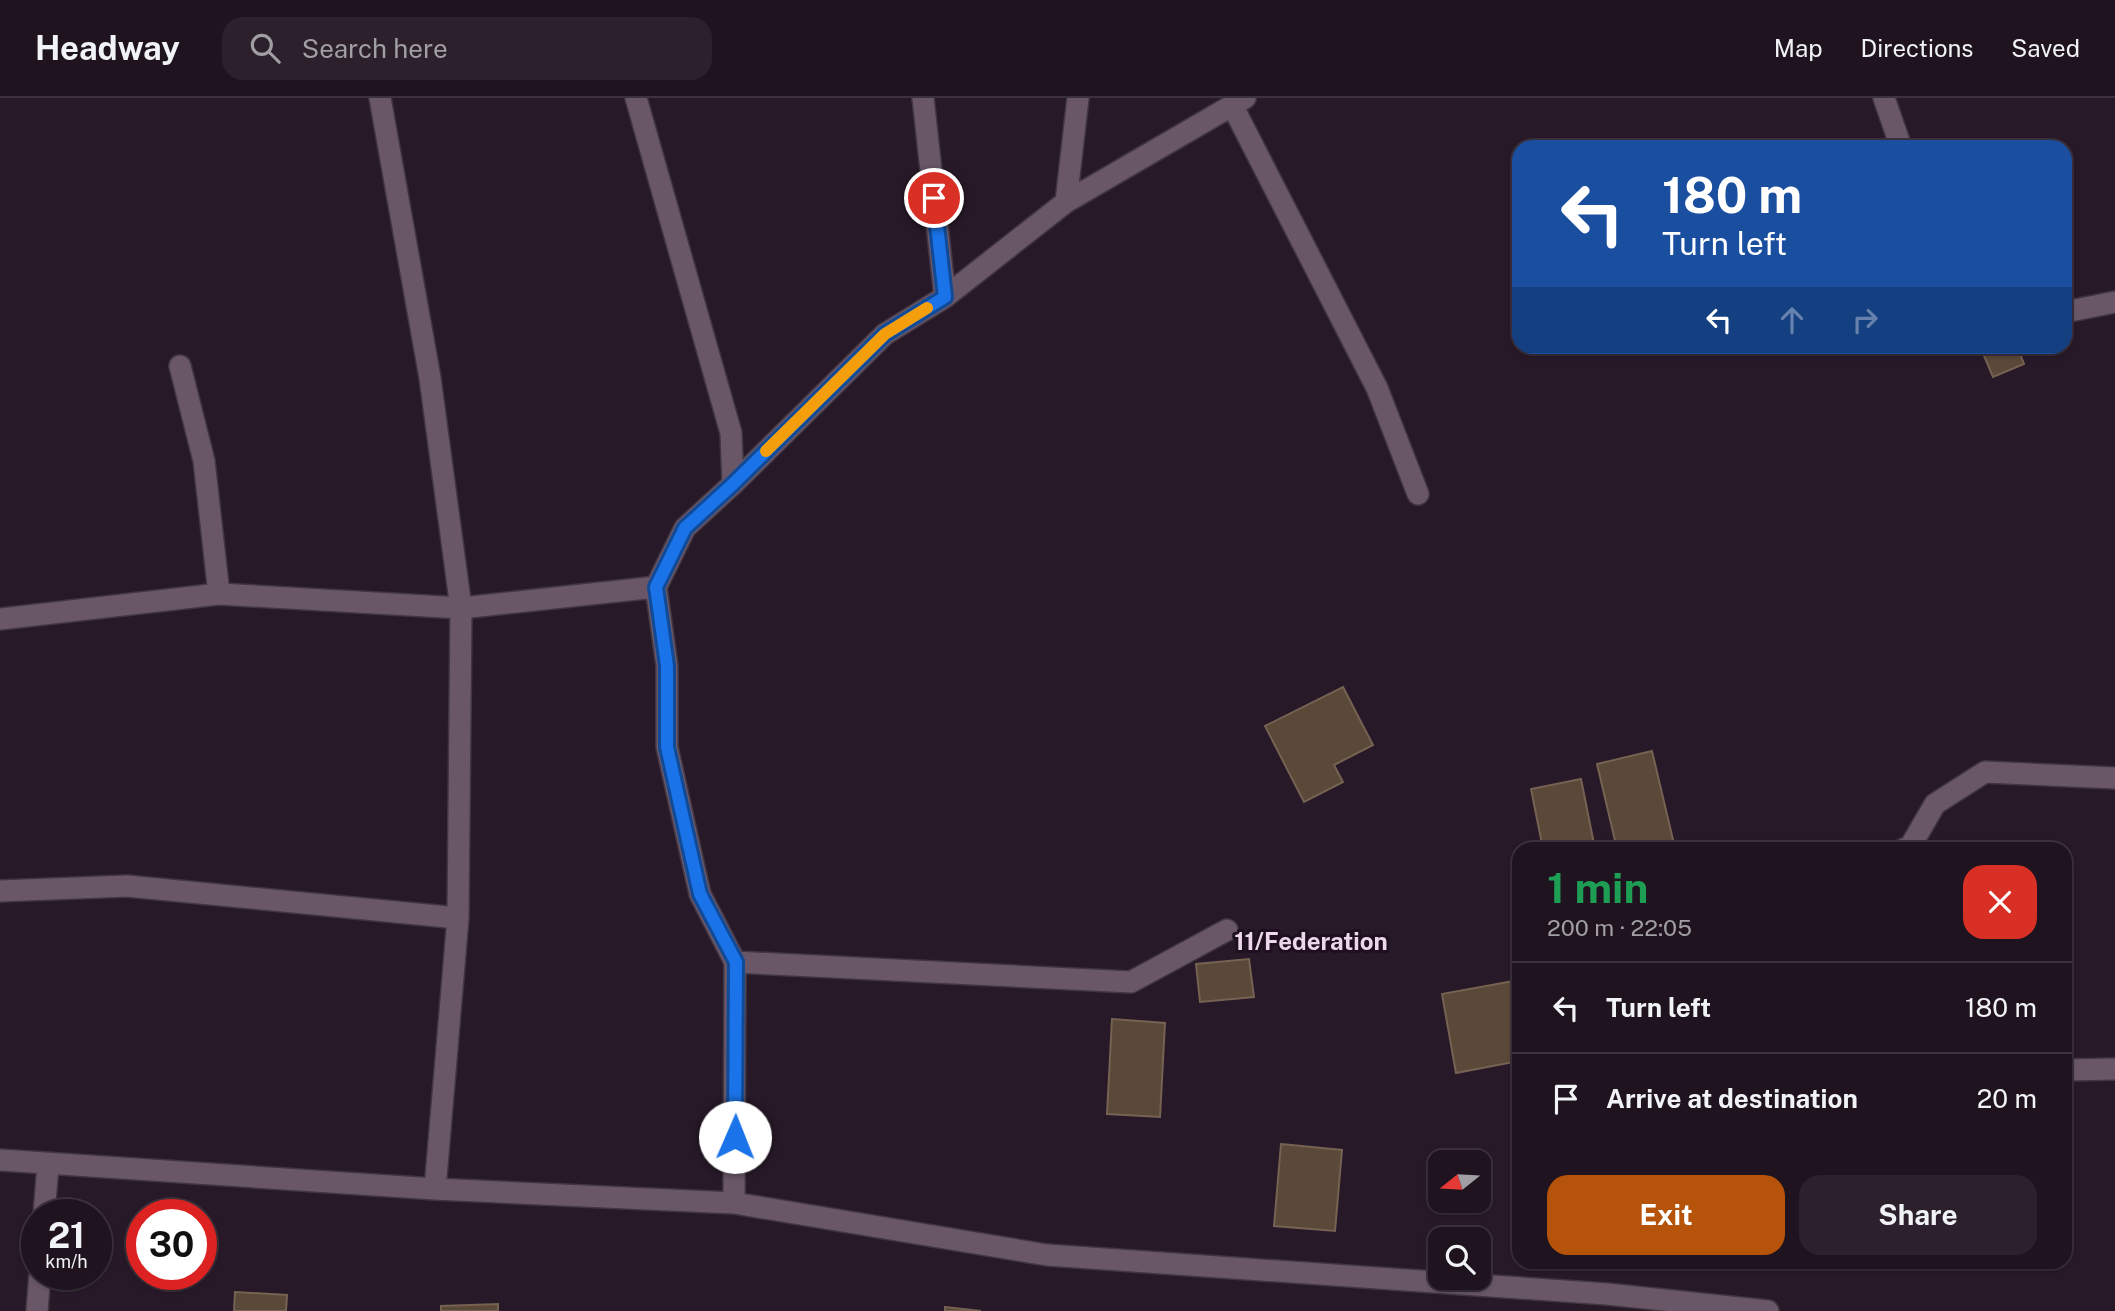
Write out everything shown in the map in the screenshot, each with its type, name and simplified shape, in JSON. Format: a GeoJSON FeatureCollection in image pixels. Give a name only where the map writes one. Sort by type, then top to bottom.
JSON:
{"type":"FeatureCollection","features":[{"type":"Feature","properties":{"kind":"street"},"geometry":{"type":"LineString","coordinates":[[380,98],[430,379],[461,608],[458,918],[435,1189]]}},
{"type":"Feature","properties":{"kind":"street"},"geometry":{"type":"LineString","coordinates":[[636,98],[731,433],[733,484]]}},
{"type":"Feature","properties":{"kind":"street"},"geometry":{"type":"LineString","coordinates":[[923,98],[945,297]]}},
{"type":"Feature","properties":{"kind":"street"},"geometry":{"type":"LineString","coordinates":[[1066,202],[1078,98]]}},
{"type":"Feature","properties":{"kind":"street"},"geometry":{"type":"LineString","coordinates":[[1884,98],[1899,140]]}},
{"type":"Feature","properties":{"kind":"street"},"geometry":{"type":"LineString","coordinates":[[734,1203],[736,962],[700,894],[667,747],[667,666],[656,587],[685,528],[885,334],[945,297],[1066,202],[1238,102],[1377,388],[1418,494]]}},
{"type":"Feature","properties":{"kind":"street"},"geometry":{"type":"LineString","coordinates":[[2072,311],[2115,302]]}},
{"type":"Feature","properties":{"kind":"street"},"geometry":{"type":"LineString","coordinates":[[180,366],[204,461],[219,594]]}},
{"type":"Feature","properties":{"kind":"street"},"geometry":{"type":"LineString","coordinates":[[0,619],[219,594],[461,608],[656,587]]}},
{"type":"Feature","properties":{"kind":"street"},"geometry":{"type":"LineString","coordinates":[[1913,842],[1935,804],[1985,772],[2115,778]]}},
{"type":"Feature","properties":{"kind":"street"},"geometry":{"type":"LineString","coordinates":[[0,891],[127,886],[458,918]]}},
{"type":"Feature","properties":{"kind":"street"},"geometry":{"type":"LineString","coordinates":[[736,962],[1131,982],[1227,930]]}},
{"type":"Feature","properties":{"kind":"street"},"geometry":{"type":"LineString","coordinates":[[2072,1070],[2115,1069]]}},
{"type":"Feature","properties":{"kind":"street"},"geometry":{"type":"LineString","coordinates":[[0,1160],[435,1189],[734,1203],[1047,1255],[1607,1294],[1768,1311]]}},
{"type":"Feature","properties":{"kind":"street"},"geometry":{"type":"LineString","coordinates":[[45,1199],[48,1164]]}},
{"type":"Feature","properties":{"kind":"street"},"geometry":{"type":"LineString","coordinates":[[37,1311],[39,1290]]}},
{"type":"Feature","properties":{"kind":"building"},"geometry":{"type":"Polygon","coordinates":[[[1983,354],[2020,354],[2024,364],[1993,377],[1983,354]]]}},
{"type":"Feature","properties":{"kind":"building"},"geometry":{"type":"Polygon","coordinates":[[[1343,687],[1373,745],[1334,765],[1343,782],[1304,802],[1265,726],[1343,687]]]}},
{"type":"Feature","properties":{"kind":"building"},"geometry":{"type":"Polygon","coordinates":[[[1652,751],[1674,842],[1615,842],[1597,764],[1652,751]]]}},
{"type":"Feature","properties":{"kind":"building"},"geometry":{"type":"Polygon","coordinates":[[[1581,779],[1594,842],[1542,842],[1531,789],[1581,779]]]}},
{"type":"Feature","properties":{"kind":"building"},"geometry":{"type":"Polygon","coordinates":[[[1249,959],[1254,997],[1200,1002],[1196,964],[1249,959]]]}},
{"type":"Feature","properties":{"kind":"building"},"geometry":{"type":"Polygon","coordinates":[[[1512,981],[1512,1062],[1456,1073],[1442,994],[1512,981]]]}},
{"type":"Feature","properties":{"kind":"building"},"geometry":{"type":"Polygon","coordinates":[[[1112,1019],[1165,1023],[1160,1117],[1107,1114],[1112,1019]]]}},
{"type":"Feature","properties":{"kind":"building"},"geometry":{"type":"Polygon","coordinates":[[[1281,1144],[1342,1150],[1335,1231],[1274,1226],[1281,1144]]]}},
{"type":"Feature","properties":{"kind":"building"},"geometry":{"type":"Polygon","coordinates":[[[235,1292],[287,1295],[286,1311],[234,1311],[235,1292]]]}},
{"type":"Feature","properties":{"kind":"building"},"geometry":{"type":"Polygon","coordinates":[[[498,1304],[498,1311],[441,1311],[441,1306],[498,1304]]]}},
{"type":"Feature","properties":{"kind":"building"},"geometry":{"type":"Polygon","coordinates":[[[945,1307],[981,1311],[945,1311],[945,1307]]]}},
{"type":"Feature","properties":{"kind":"slow traffic"},"geometry":{"type":"LineString","coordinates":[[766,451],[885,334],[927,308]]}},
{"type":"Feature","properties":{"kind":"district","name":"11/Federation"},"geometry":{"type":"Point","coordinates":[1311,942]}},
{"type":"Feature","properties":{"kind":"route"},"geometry":{"type":"LineString","coordinates":[[735,1137],[736,962],[700,894],[667,747],[667,666],[656,587],[685,528],[885,334],[945,297],[934,198]]}}]}
